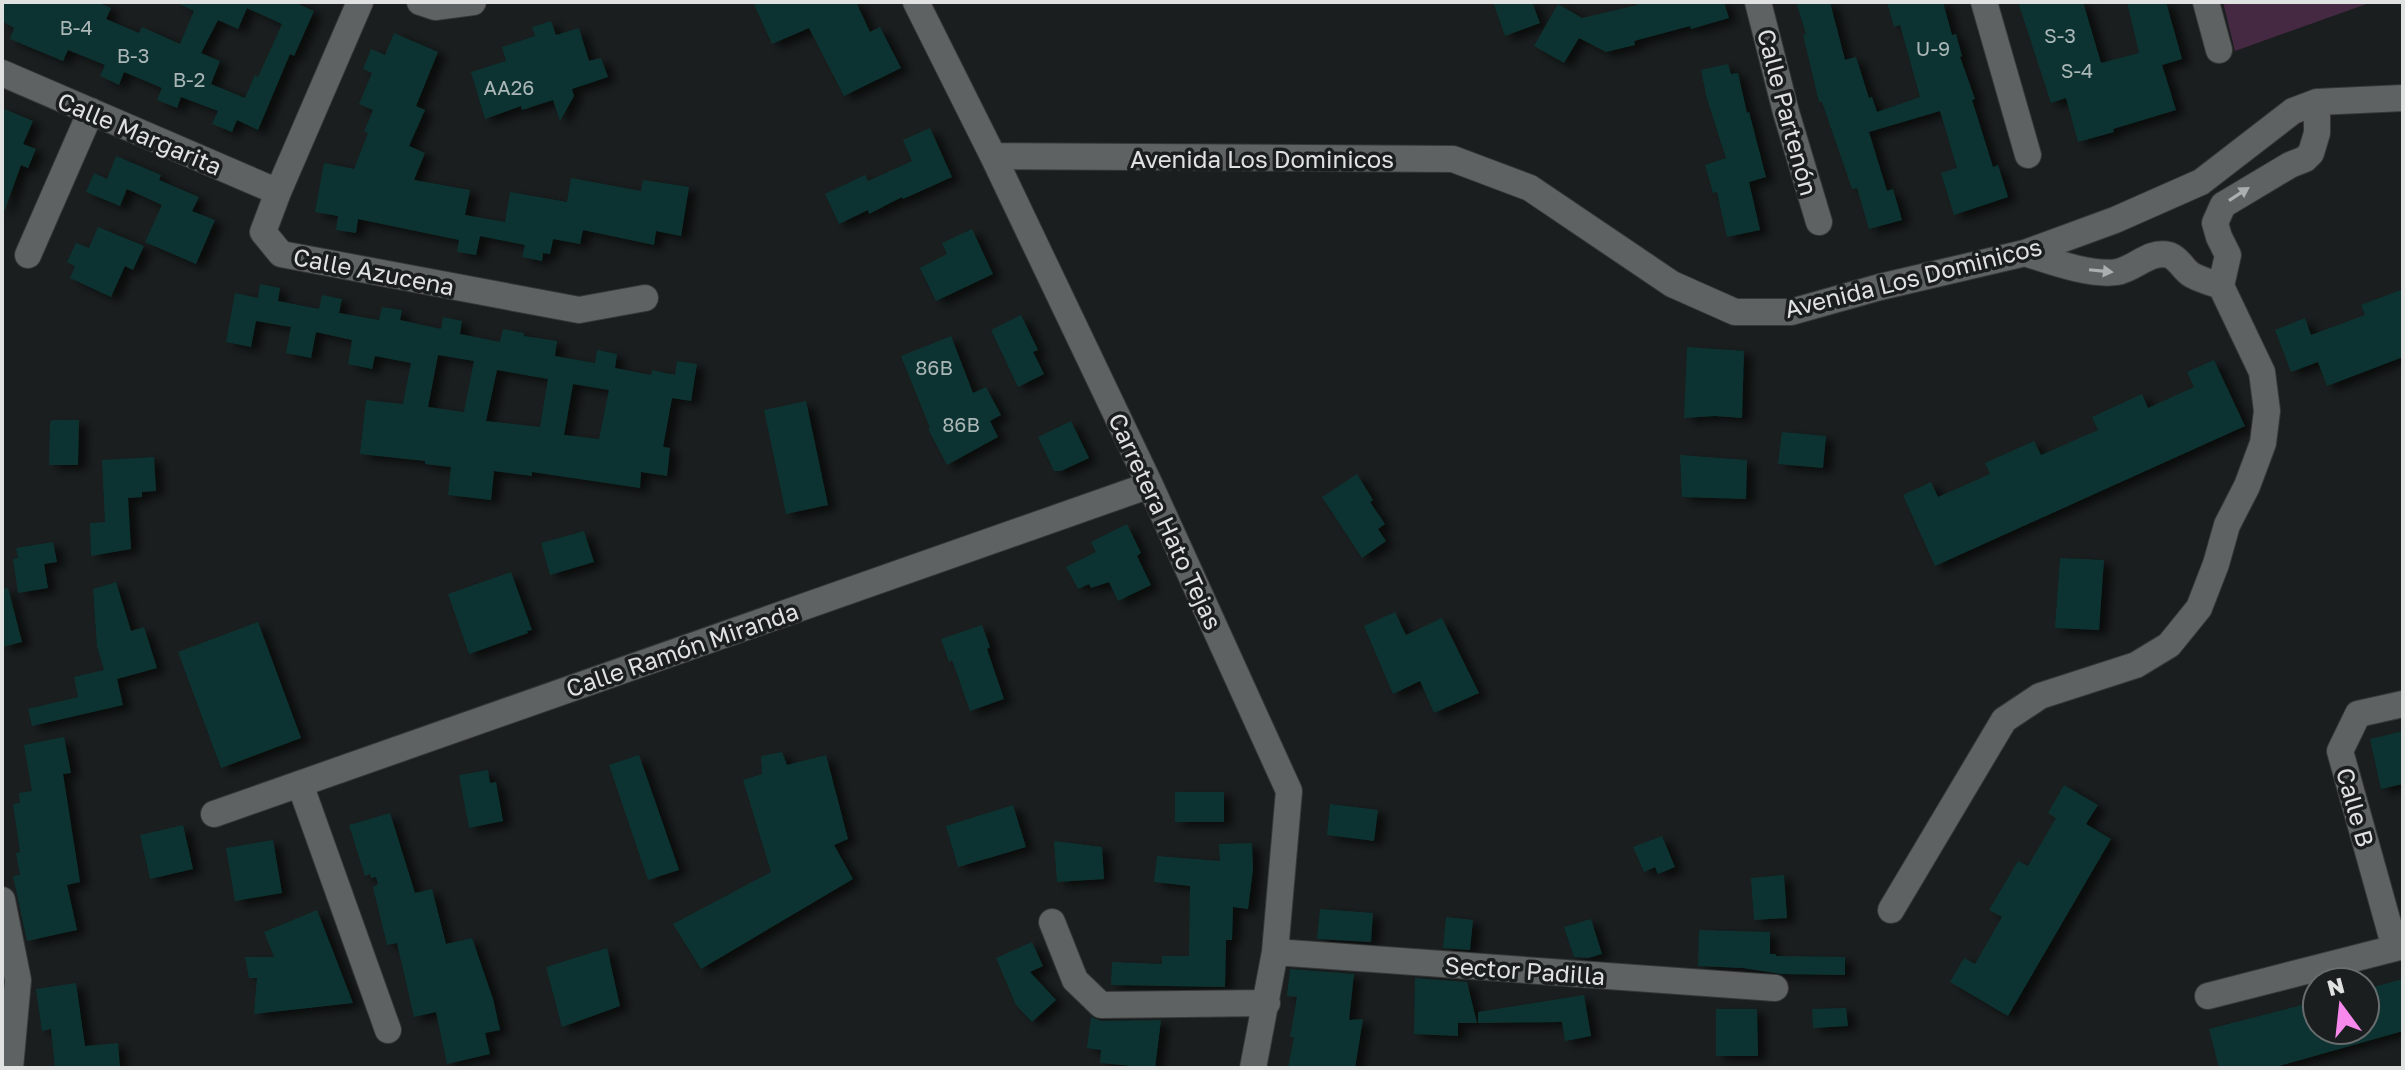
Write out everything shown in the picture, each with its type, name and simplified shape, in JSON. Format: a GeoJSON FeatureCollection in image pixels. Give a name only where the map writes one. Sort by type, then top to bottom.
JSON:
{"type":"FeatureCollection","features":[{"type":"Feature","properties":{"kind":"street","name":"Calle Azucena"},"geometry":{"type":"LineString","coordinates":[[360,2],[263,232],[281,254],[579,310],[645,298]]}},
{"type":"Feature","properties":{"kind":"street"},"geometry":{"type":"LineString","coordinates":[[420,2],[435,7],[473,2]]}},
{"type":"Feature","properties":{"kind":"street","name":"Carretera Hato Tejas"},"geometry":{"type":"LineString","coordinates":[[916,2],[1150,485],[1289,791],[1275,952],[1253,1068]]}},
{"type":"Feature","properties":{"kind":"street","name":"Calle Partenón"},"geometry":{"type":"LineString","coordinates":[[1758,2],[1786,112],[1819,222]]}},
{"type":"Feature","properties":{"kind":"street"},"geometry":{"type":"LineString","coordinates":[[1984,2],[2028,155]]}},
{"type":"Feature","properties":{"kind":"street"},"geometry":{"type":"LineString","coordinates":[[2206,2],[2219,50]]}},
{"type":"Feature","properties":{"kind":"street","name":"Calle Margarita"},"geometry":{"type":"LineString","coordinates":[[2,73],[278,192]]}},
{"type":"Feature","properties":{"kind":"street","name":"Avenida Los Dominicos"},"geometry":{"type":"LineString","coordinates":[[993,156],[1453,159],[1530,188],[1672,284],[1735,312],[1791,312],[1880,287],[2025,253],[2115,220],[2201,182],[2293,111],[2317,102],[2403,98]]}},
{"type":"Feature","properties":{"kind":"street"},"geometry":{"type":"LineString","coordinates":[[1891,910],[2004,720],[2040,696],[2136,665],[2169,645],[2199,608],[2227,525],[2247,486],[2263,443],[2267,411],[2262,372],[2221,286],[2228,255],[2215,223],[2223,205],[2311,153],[2317,133],[2317,102]]}},
{"type":"Feature","properties":{"kind":"street"},"geometry":{"type":"LineString","coordinates":[[28,255],[91,111]]}},
{"type":"Feature","properties":{"kind":"street"},"geometry":{"type":"LineString","coordinates":[[2025,253],[2071,268],[2108,272],[2127,269],[2153,254],[2168,255],[2179,260],[2190,274],[2221,286]]}},
{"type":"Feature","properties":{"kind":"street","name":"Calle Ramón Miranda"},"geometry":{"type":"LineString","coordinates":[[214,814],[1150,485]]}},
{"type":"Feature","properties":{"kind":"street","name":"Calle B"},"geometry":{"type":"LineString","coordinates":[[2399,947],[2340,751],[2358,714],[2403,704]]}},
{"type":"Feature","properties":{"kind":"street"},"geometry":{"type":"LineString","coordinates":[[300,784],[388,1030]]}},
{"type":"Feature","properties":{"kind":"street"},"geometry":{"type":"LineString","coordinates":[[2,900],[18,980],[10,1068]]}},
{"type":"Feature","properties":{"kind":"street"},"geometry":{"type":"LineString","coordinates":[[1052,922],[1075,980],[1101,1005],[1267,1003]]}},
{"type":"Feature","properties":{"kind":"street"},"geometry":{"type":"LineString","coordinates":[[2208,996],[2399,947]]}},
{"type":"Feature","properties":{"kind":"street","name":"Sector Padilla"},"geometry":{"type":"LineString","coordinates":[[1275,952],[1775,988]]}},
{"type":"Feature","properties":{"kind":"shaded area"},"geometry":{"type":"Polygon","coordinates":[[[2223,2],[2372,2],[2235,51],[2223,2]]]}},
{"type":"Feature","properties":{"kind":"building"},"geometry":{"type":"Polygon","coordinates":[[[2,2],[97,2],[111,8],[106,19],[139,33],[142,27],[180,44],[194,11],[175,2],[294,2],[314,11],[294,56],[290,54],[258,130],[237,120],[232,132],[212,124],[218,111],[181,97],[177,108],[157,100],[162,88],[124,72],[119,85],[100,76],[105,65],[68,50],[63,61],[10,39],[14,28],[2,21],[2,2]],[[247,8],[238,29],[218,20],[201,53],[220,61],[211,84],[245,98],[282,24],[247,8]]]}},
{"type":"Feature","properties":{"kind":"building"},"geometry":{"type":"Polygon","coordinates":[[[753,2],[856,2],[870,32],[880,27],[901,68],[844,96],[809,28],[772,44],[753,2]]]}},
{"type":"Feature","properties":{"kind":"building"},"geometry":{"type":"Polygon","coordinates":[[[1493,2],[1532,2],[1540,23],[1505,36],[1493,2]]]}},
{"type":"Feature","properties":{"kind":"building"},"geometry":{"type":"Polygon","coordinates":[[[1637,2],[1724,2],[1729,18],[1634,41],[1635,45],[1606,52],[1579,38],[1564,63],[1534,46],[1558,4],[1582,18],[1637,5],[1637,2]]]}},
{"type":"Feature","properties":{"kind":"building"},"geometry":{"type":"Polygon","coordinates":[[[1796,2],[1830,2],[1845,60],[1856,57],[1869,98],[1872,97],[1877,112],[1920,97],[1900,25],[1894,27],[1887,2],[1943,2],[1952,35],[1956,34],[1993,167],[1998,165],[2008,197],[1954,215],[1941,173],[1957,168],[1940,111],[1869,132],[1887,191],[1893,189],[1902,220],[1869,229],[1857,188],[1852,189],[1822,102],[1819,102],[1803,35],[1806,34],[1796,2]]]}},
{"type":"Feature","properties":{"kind":"building"},"geometry":{"type":"Polygon","coordinates":[[[2018,2],[2083,2],[2101,63],[2139,53],[2127,2],[2166,2],[2182,59],[2162,65],[2176,110],[2078,142],[2066,98],[2051,103],[2018,2]]]}},
{"type":"Feature","properties":{"kind":"building"},"geometry":{"type":"Polygon","coordinates":[[[551,21],[556,35],[579,28],[589,61],[601,58],[608,77],[572,89],[574,96],[560,121],[553,100],[522,110],[521,106],[485,119],[471,72],[506,61],[502,47],[535,36],[532,27],[551,21]]]}},
{"type":"Feature","properties":{"kind":"building"},"geometry":{"type":"Polygon","coordinates":[[[394,33],[438,52],[416,106],[425,110],[409,146],[425,153],[414,180],[470,190],[465,215],[505,222],[510,192],[567,202],[571,178],[641,191],[643,180],[689,187],[681,236],[656,231],[654,245],[583,230],[580,244],[553,239],[550,254],[543,253],[542,261],[522,257],[525,245],[480,236],[476,255],[457,252],[459,240],[358,219],[356,233],[336,230],[338,216],[315,212],[324,163],[354,169],[373,110],[359,104],[372,73],[363,69],[371,49],[385,55],[394,33]]]}},
{"type":"Feature","properties":{"kind":"building"},"geometry":{"type":"Polygon","coordinates":[[[1728,64],[1731,74],[1738,73],[1766,177],[1749,182],[1760,230],[1727,237],[1717,192],[1713,193],[1705,165],[1726,158],[1701,70],[1728,64]]]}},
{"type":"Feature","properties":{"kind":"building"},"geometry":{"type":"Polygon","coordinates":[[[2,108],[33,121],[23,144],[36,149],[28,168],[21,165],[4,212],[2,212],[2,108]]]}},
{"type":"Feature","properties":{"kind":"building"},"geometry":{"type":"Polygon","coordinates":[[[930,128],[952,177],[839,224],[825,194],[865,175],[868,181],[912,161],[903,140],[930,128]]]}},
{"type":"Feature","properties":{"kind":"building"},"geometry":{"type":"Polygon","coordinates":[[[116,156],[161,175],[159,180],[199,197],[192,211],[215,220],[196,264],[145,242],[162,205],[127,189],[120,206],[86,192],[94,173],[107,179],[116,156]]]}},
{"type":"Feature","properties":{"kind":"building"},"geometry":{"type":"Polygon","coordinates":[[[98,227],[144,246],[133,270],[125,266],[111,297],[70,278],[75,266],[67,262],[76,243],[89,248],[98,227]]]}},
{"type":"Feature","properties":{"kind":"building"},"geometry":{"type":"Polygon","coordinates":[[[972,229],[993,274],[936,301],[920,268],[947,254],[942,243],[972,229]]]}},
{"type":"Feature","properties":{"kind":"building"},"geometry":{"type":"Polygon","coordinates":[[[260,284],[280,288],[278,301],[319,309],[322,295],[342,299],[339,313],[379,320],[382,307],[402,310],[400,320],[441,329],[443,317],[462,321],[460,334],[500,342],[503,329],[524,333],[524,336],[557,341],[555,356],[595,363],[597,350],[617,354],[615,368],[651,375],[652,370],[675,375],[677,361],[697,364],[691,401],[672,398],[663,447],[670,448],[667,476],[641,472],[640,488],[532,472],[532,476],[494,471],[491,500],[448,495],[451,467],[360,454],[366,400],[403,404],[411,363],[375,356],[372,369],[348,364],[352,340],[316,332],[311,358],[286,353],[291,327],[256,321],[251,347],[226,342],[235,293],[258,298],[260,284]],[[438,355],[428,407],[464,412],[474,361],[438,355]],[[497,370],[486,421],[540,427],[548,379],[497,370]],[[573,384],[564,435],[599,439],[609,390],[573,384]]]}},
{"type":"Feature","properties":{"kind":"building"},"geometry":{"type":"Polygon","coordinates":[[[2403,289],[2403,357],[2327,386],[2318,362],[2291,372],[2275,330],[2305,318],[2311,335],[2365,315],[2361,305],[2403,289]]]}},
{"type":"Feature","properties":{"kind":"building"},"geometry":{"type":"Polygon","coordinates":[[[1021,315],[1038,350],[1033,352],[1044,374],[1018,387],[991,330],[1021,315]]]}},
{"type":"Feature","properties":{"kind":"building"},"geometry":{"type":"Polygon","coordinates":[[[951,336],[973,393],[986,387],[1001,415],[990,421],[998,437],[947,465],[928,429],[901,356],[951,336]]]}},
{"type":"Feature","properties":{"kind":"building"},"geometry":{"type":"Polygon","coordinates":[[[1687,347],[1744,351],[1742,418],[1684,418],[1687,347]]]}},
{"type":"Feature","properties":{"kind":"building"},"geometry":{"type":"Polygon","coordinates":[[[2214,360],[2245,426],[1935,566],[1903,495],[1931,482],[1938,497],[1990,474],[1985,463],[2034,441],[2041,455],[2098,430],[2092,417],[2142,394],[2148,408],[2194,387],[2187,372],[2214,360]]]}},
{"type":"Feature","properties":{"kind":"building"},"geometry":{"type":"Polygon","coordinates":[[[806,401],[828,505],[786,514],[764,410],[806,401]]]}},
{"type":"Feature","properties":{"kind":"building"},"geometry":{"type":"Polygon","coordinates":[[[79,420],[78,465],[49,465],[50,421],[79,420]]]}},
{"type":"Feature","properties":{"kind":"building"},"geometry":{"type":"Polygon","coordinates":[[[1071,421],[1089,458],[1061,471],[1054,471],[1038,437],[1071,421]]]}},
{"type":"Feature","properties":{"kind":"building"},"geometry":{"type":"Polygon","coordinates":[[[1782,432],[1826,436],[1823,468],[1778,464],[1782,432]]]}},
{"type":"Feature","properties":{"kind":"building"},"geometry":{"type":"Polygon","coordinates":[[[1680,455],[1747,460],[1746,499],[1682,497],[1680,455]]]}},
{"type":"Feature","properties":{"kind":"building"},"geometry":{"type":"Polygon","coordinates":[[[154,457],[156,491],[142,492],[142,497],[128,498],[131,549],[91,556],[90,523],[105,522],[102,460],[154,457]]]}},
{"type":"Feature","properties":{"kind":"building"},"geometry":{"type":"Polygon","coordinates":[[[1357,474],[1385,524],[1378,529],[1386,541],[1362,558],[1322,497],[1357,474]]]}},
{"type":"Feature","properties":{"kind":"building"},"geometry":{"type":"Polygon","coordinates":[[[1127,524],[1141,553],[1137,556],[1151,585],[1118,601],[1109,582],[1091,588],[1089,584],[1078,589],[1066,567],[1096,552],[1091,542],[1127,524]]]}},
{"type":"Feature","properties":{"kind":"building"},"geometry":{"type":"Polygon","coordinates":[[[584,531],[594,562],[550,575],[541,543],[584,531]]]}},
{"type":"Feature","properties":{"kind":"building"},"geometry":{"type":"Polygon","coordinates":[[[53,542],[57,562],[44,564],[48,588],[18,593],[13,559],[18,558],[16,548],[53,542]]]}},
{"type":"Feature","properties":{"kind":"building"},"geometry":{"type":"Polygon","coordinates":[[[2060,558],[2104,560],[2099,630],[2055,628],[2060,558]]]}},
{"type":"Feature","properties":{"kind":"building"},"geometry":{"type":"Polygon","coordinates":[[[511,572],[532,630],[469,654],[448,594],[511,572]]]}},
{"type":"Feature","properties":{"kind":"building"},"geometry":{"type":"Polygon","coordinates":[[[116,582],[131,631],[144,627],[157,668],[117,679],[123,705],[32,726],[28,709],[78,697],[74,677],[104,670],[97,646],[93,589],[116,582]]]}},
{"type":"Feature","properties":{"kind":"building"},"geometry":{"type":"Polygon","coordinates":[[[8,588],[22,642],[2,647],[2,589],[8,588]]]}},
{"type":"Feature","properties":{"kind":"building"},"geometry":{"type":"Polygon","coordinates":[[[1395,612],[1406,635],[1442,618],[1479,693],[1434,713],[1420,681],[1393,694],[1364,626],[1395,612]]]}},
{"type":"Feature","properties":{"kind":"building"},"geometry":{"type":"Polygon","coordinates":[[[258,622],[301,738],[221,768],[178,652],[258,622]]]}},
{"type":"Feature","properties":{"kind":"building"},"geometry":{"type":"Polygon","coordinates":[[[982,625],[1004,699],[970,711],[941,639],[982,625]]]}},
{"type":"Feature","properties":{"kind":"building"},"geometry":{"type":"Polygon","coordinates":[[[2403,731],[2403,784],[2381,789],[2370,739],[2403,731]]]}},
{"type":"Feature","properties":{"kind":"building"},"geometry":{"type":"Polygon","coordinates":[[[64,737],[71,773],[63,774],[80,882],[67,885],[77,930],[27,941],[13,876],[20,875],[16,853],[20,852],[13,804],[20,803],[19,793],[32,791],[24,745],[64,737]]]}},
{"type":"Feature","properties":{"kind":"building"},"geometry":{"type":"Polygon","coordinates":[[[782,752],[787,765],[826,755],[848,839],[834,845],[853,879],[701,969],[673,924],[771,872],[743,780],[762,774],[761,756],[782,752]]]}},
{"type":"Feature","properties":{"kind":"building"},"geometry":{"type":"Polygon","coordinates":[[[639,755],[679,870],[648,880],[609,765],[639,755]]]}},
{"type":"Feature","properties":{"kind":"building"},"geometry":{"type":"Polygon","coordinates":[[[488,770],[490,783],[496,782],[503,821],[469,828],[459,775],[488,770]]]}},
{"type":"Feature","properties":{"kind":"building"},"geometry":{"type":"Polygon","coordinates":[[[2064,785],[2098,805],[2086,824],[2111,839],[2008,1016],[1950,982],[1964,958],[1975,964],[2002,917],[1989,910],[2018,861],[2028,866],[2056,818],[2048,813],[2064,785]]]}},
{"type":"Feature","properties":{"kind":"building"},"geometry":{"type":"Polygon","coordinates":[[[1175,792],[1224,792],[1224,822],[1175,822],[1175,792]]]}},
{"type":"Feature","properties":{"kind":"building"},"geometry":{"type":"Polygon","coordinates":[[[1330,804],[1378,810],[1374,841],[1327,835],[1330,804]]]}},
{"type":"Feature","properties":{"kind":"building"},"geometry":{"type":"Polygon","coordinates":[[[1013,805],[1026,847],[958,867],[946,826],[1013,805]]]}},
{"type":"Feature","properties":{"kind":"building"},"geometry":{"type":"Polygon","coordinates":[[[390,813],[415,893],[432,889],[446,944],[472,938],[500,1030],[485,1033],[490,1054],[447,1064],[436,1012],[414,1017],[397,943],[387,945],[373,887],[378,884],[376,877],[371,878],[370,874],[365,876],[349,825],[390,813]]]}},
{"type":"Feature","properties":{"kind":"building"},"geometry":{"type":"Polygon","coordinates":[[[183,825],[193,869],[150,879],[140,835],[183,825]]]}},
{"type":"Feature","properties":{"kind":"building"},"geometry":{"type":"Polygon","coordinates":[[[1662,836],[1675,867],[1658,874],[1655,867],[1644,872],[1633,847],[1662,836]]]}},
{"type":"Feature","properties":{"kind":"building"},"geometry":{"type":"Polygon","coordinates":[[[273,840],[282,893],[235,901],[226,848],[273,840]]]}},
{"type":"Feature","properties":{"kind":"building"},"geometry":{"type":"Polygon","coordinates":[[[1054,841],[1102,847],[1104,879],[1057,882],[1054,841]]]}},
{"type":"Feature","properties":{"kind":"building"},"geometry":{"type":"Polygon","coordinates":[[[1252,843],[1253,869],[1248,909],[1233,907],[1232,940],[1226,940],[1225,987],[1111,985],[1112,962],[1162,964],[1162,956],[1189,956],[1190,886],[1154,882],[1157,856],[1220,861],[1219,844],[1252,843]]]}},
{"type":"Feature","properties":{"kind":"building"},"geometry":{"type":"Polygon","coordinates":[[[1784,875],[1787,918],[1754,920],[1751,878],[1784,875]]]}},
{"type":"Feature","properties":{"kind":"building"},"geometry":{"type":"Polygon","coordinates":[[[1320,909],[1373,913],[1371,942],[1317,939],[1320,909]]]}},
{"type":"Feature","properties":{"kind":"building"},"geometry":{"type":"Polygon","coordinates":[[[317,910],[353,1003],[254,1014],[257,978],[249,978],[245,957],[274,957],[264,932],[317,910]]]}},
{"type":"Feature","properties":{"kind":"building"},"geometry":{"type":"Polygon","coordinates":[[[1446,917],[1473,920],[1470,950],[1443,948],[1446,917]]]}},
{"type":"Feature","properties":{"kind":"building"},"geometry":{"type":"Polygon","coordinates":[[[1591,919],[1602,954],[1588,958],[1574,957],[1564,927],[1591,919]]]}},
{"type":"Feature","properties":{"kind":"building"},"geometry":{"type":"Polygon","coordinates":[[[1699,930],[1770,932],[1770,954],[1845,957],[1845,975],[1782,974],[1698,966],[1699,930]]]}},
{"type":"Feature","properties":{"kind":"building"},"geometry":{"type":"Polygon","coordinates":[[[1032,942],[1043,966],[1030,972],[1056,1000],[1032,1022],[1016,1005],[996,958],[1032,942]]]}},
{"type":"Feature","properties":{"kind":"building"},"geometry":{"type":"Polygon","coordinates":[[[607,948],[620,1006],[562,1027],[546,967],[607,948]]]}},
{"type":"Feature","properties":{"kind":"building"},"geometry":{"type":"Polygon","coordinates":[[[1290,969],[1354,974],[1349,1020],[1363,1019],[1355,1068],[1288,1068],[1297,997],[1287,996],[1290,969]]]}},
{"type":"Feature","properties":{"kind":"building"},"geometry":{"type":"Polygon","coordinates":[[[1415,978],[1467,982],[1477,1023],[1458,1023],[1458,1036],[1414,1034],[1415,978]]]}},
{"type":"Feature","properties":{"kind":"building"},"geometry":{"type":"Polygon","coordinates":[[[2403,979],[2403,1031],[2381,1037],[2381,985],[2403,979]]]}},
{"type":"Feature","properties":{"kind":"building"},"geometry":{"type":"Polygon","coordinates":[[[76,983],[85,1046],[118,1043],[120,1068],[55,1068],[51,1029],[42,1031],[36,989],[76,983]]]}},
{"type":"Feature","properties":{"kind":"building"},"geometry":{"type":"Polygon","coordinates":[[[1584,995],[1591,1036],[1565,1041],[1562,1022],[1478,1023],[1478,1012],[1584,995]]]}},
{"type":"Feature","properties":{"kind":"building"},"geometry":{"type":"Polygon","coordinates":[[[2301,1005],[2301,1046],[2350,1046],[2272,1068],[2219,1068],[2209,1029],[2301,1005]]]}},
{"type":"Feature","properties":{"kind":"building"},"geometry":{"type":"Polygon","coordinates":[[[1846,1008],[1848,1026],[1813,1028],[1812,1009],[1846,1008]]]}},
{"type":"Feature","properties":{"kind":"building"},"geometry":{"type":"Polygon","coordinates":[[[1716,1009],[1757,1009],[1758,1056],[1716,1056],[1716,1009]]]}},
{"type":"Feature","properties":{"kind":"building"},"geometry":{"type":"Polygon","coordinates":[[[1091,1017],[1101,1021],[1161,1020],[1155,1068],[1100,1063],[1101,1050],[1087,1048],[1091,1017]]]}}]}
